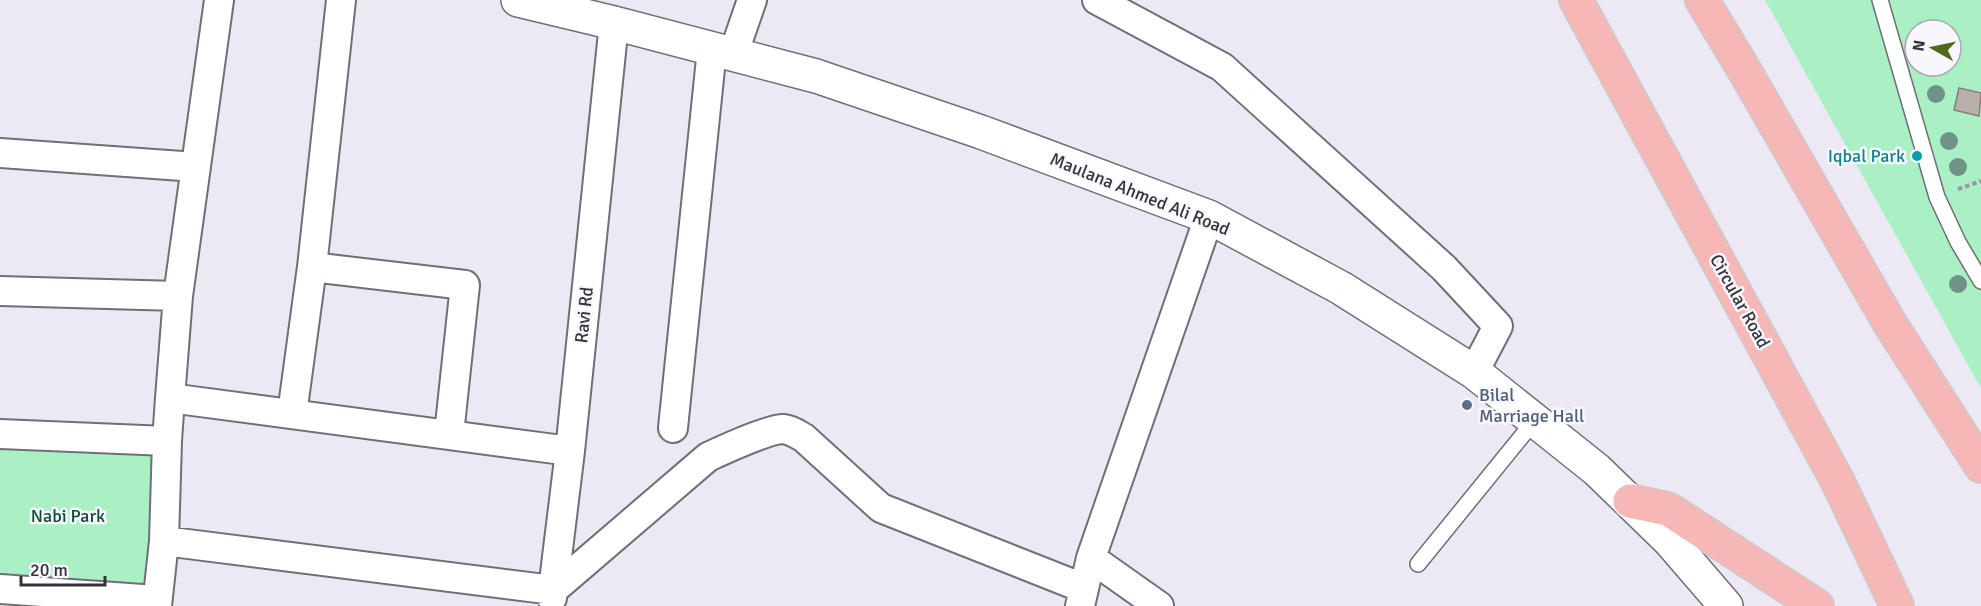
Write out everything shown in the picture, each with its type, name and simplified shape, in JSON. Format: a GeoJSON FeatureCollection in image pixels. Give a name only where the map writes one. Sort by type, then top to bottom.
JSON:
{"type":"FeatureCollection","features":[{"type":"Feature","properties":{"kind":"main road","name":"Circular Road"},"geometry":{"type":"LineString","coordinates":[[1576,0],[1838,482],[1897,606]]}},
{"type":"Feature","properties":{"kind":"main road"},"geometry":{"type":"LineString","coordinates":[[1702,0],[1889,322],[1981,466]]}},
{"type":"Feature","properties":{"kind":"main road"},"geometry":{"type":"LineString","coordinates":[[1630,501],[1668,509],[1817,606]]}},
{"type":"Feature","properties":{"kind":"street"},"geometry":{"type":"LineString","coordinates":[[0,589],[157,603],[164,541],[167,441],[178,296],[219,0]]}},
{"type":"Feature","properties":{"kind":"street"},"geometry":{"type":"LineString","coordinates":[[292,414],[312,267],[341,0]]}},
{"type":"Feature","properties":{"kind":"street","name":"Maulana Ahmed Ali Road"},"geometry":{"type":"LineString","coordinates":[[518,0],[816,76],[948,121],[1209,217],[1341,288],[1474,372],[1597,470],[1670,541],[1726,606]]}},
{"type":"Feature","properties":{"kind":"street"},"geometry":{"type":"LineString","coordinates":[[672,428],[722,52],[752,0]]}},
{"type":"Feature","properties":{"kind":"street"},"geometry":{"type":"LineString","coordinates":[[1097,0],[1222,67],[1444,268],[1498,326],[1474,372]]}},
{"type":"Feature","properties":{"kind":"street","name":"Ravi Rd"},"geometry":{"type":"LineString","coordinates":[[552,598],[570,451],[614,23]]}},
{"type":"Feature","properties":{"kind":"street"},"geometry":{"type":"LineString","coordinates":[[0,153],[196,167]]}},
{"type":"Feature","properties":{"kind":"street"},"geometry":{"type":"LineString","coordinates":[[164,541],[552,598],[708,457],[730,446],[781,429],[793,431],[804,438],[881,508],[1082,597],[1091,558],[1209,217]]}},
{"type":"Feature","properties":{"kind":"street"},"geometry":{"type":"LineString","coordinates":[[312,267],[465,285],[448,434]]}},
{"type":"Feature","properties":{"kind":"street"},"geometry":{"type":"LineString","coordinates":[[0,291],[178,296]]}},
{"type":"Feature","properties":{"kind":"street"},"geometry":{"type":"LineString","coordinates":[[170,398],[570,451]]}},
{"type":"Feature","properties":{"kind":"street"},"geometry":{"type":"LineString","coordinates":[[0,434],[167,441]]}},
{"type":"Feature","properties":{"kind":"street"},"geometry":{"type":"LineString","coordinates":[[1091,558],[1159,606]]}},
{"type":"Feature","properties":{"kind":"lane"},"geometry":{"type":"LineString","coordinates":[[1881,0],[1937,197],[1958,242],[1981,281]]}},
{"type":"Feature","properties":{"kind":"lane"},"geometry":{"type":"LineString","coordinates":[[1418,564],[1535,420]]}},
{"type":"Feature","properties":{"kind":"green space","name":"Iqbal Park"},"geometry":{"type":"Polygon","coordinates":[[[1765,0],[1981,0],[1981,388],[1765,0]]]}},
{"type":"Feature","properties":{"kind":"green space","name":"Nabi Park"},"geometry":{"type":"Polygon","coordinates":[[[0,448],[163,455],[150,587],[0,577],[0,448]]]}},
{"type":"Feature","properties":{"kind":"building"},"geometry":{"type":"Polygon","coordinates":[[[1959,88],[1981,93],[1979,116],[1954,110],[1959,88]]]}},
{"type":"Feature","properties":{"kind":"place","name":"Iqbal Park"},"geometry":{"type":"Point","coordinates":[1917,156]}},
{"type":"Feature","properties":{"kind":"place","name":"Bilal Marriage Hall"},"geometry":{"type":"Point","coordinates":[1467,405]}}]}
